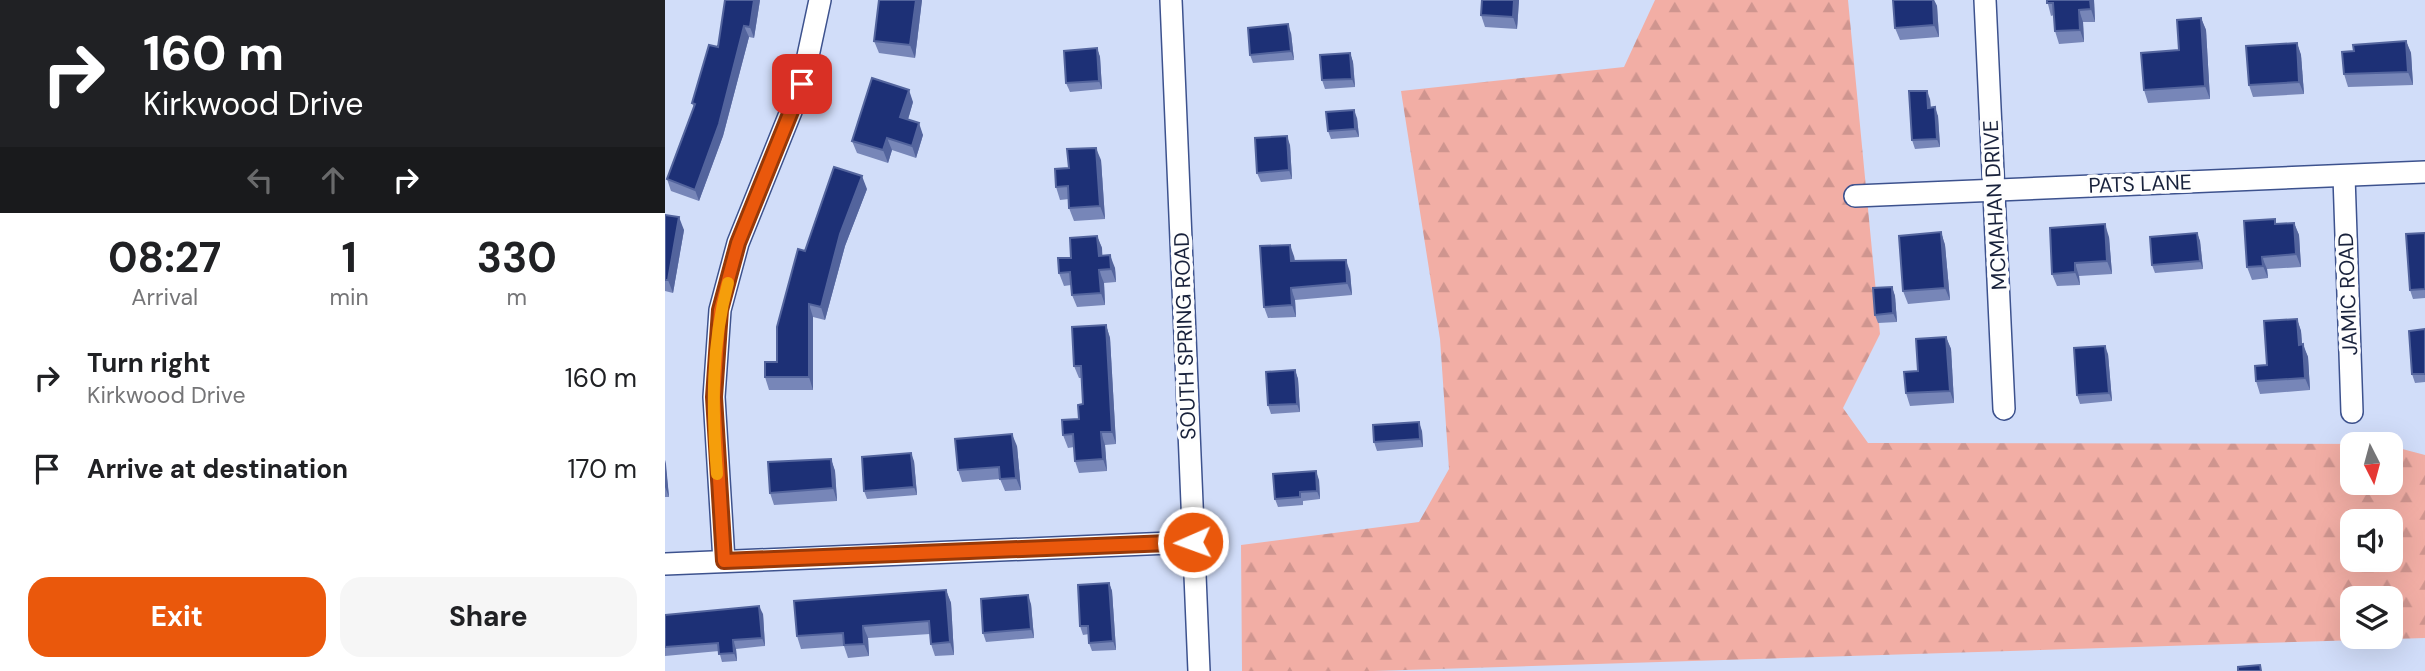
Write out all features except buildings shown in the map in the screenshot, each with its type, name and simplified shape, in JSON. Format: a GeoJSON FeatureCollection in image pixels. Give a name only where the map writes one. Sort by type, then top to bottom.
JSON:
{"type":"FeatureCollection","features":[{"type":"Feature","properties":{"kind":"street"},"geometry":{"type":"LineString","coordinates":[[724,561],[714,422],[716,340],[720,310],[738,243],[802,84],[820,0]]}},
{"type":"Feature","properties":{"kind":"street","name":"SOUTH SPRING ROAD"},"geometry":{"type":"LineString","coordinates":[[1171,0],[1199,671]]}},
{"type":"Feature","properties":{"kind":"street","name":"MCMAHAN DRIVE"},"geometry":{"type":"LineString","coordinates":[[1985,0],[2004,409]]}},
{"type":"Feature","properties":{"kind":"street","name":"PATS LANE"},"geometry":{"type":"LineString","coordinates":[[1855,196],[2425,172]]}},
{"type":"Feature","properties":{"kind":"street","name":"JAMIC ROAD"},"geometry":{"type":"LineString","coordinates":[[2344,176],[2352,412]]}},
{"type":"Feature","properties":{"kind":"street"},"geometry":{"type":"LineString","coordinates":[[665,564],[1193,542]]}},
{"type":"Feature","properties":{"kind":"green space"},"geometry":{"type":"Polygon","coordinates":[[[1655,0],[1848,0],[1880,334],[1843,408],[1868,443],[2340,444],[2340,495],[2403,495],[2403,449],[2425,455],[2425,638],[2403,639],[2403,586],[2340,586],[2340,641],[1373,671],[1242,671],[1241,545],[1419,522],[1449,469],[1440,339],[1401,91],[1624,67],[1655,0]]]}},
{"type":"Feature","properties":{"kind":"slow traffic"},"geometry":{"type":"LineString","coordinates":[[717,474],[714,435],[716,340],[720,310],[728,283]]}},
{"type":"Feature","properties":{"kind":"route"},"geometry":{"type":"LineString","coordinates":[[802,84],[738,243],[720,310],[716,340],[714,435],[724,561],[1193,542]]}}]}
